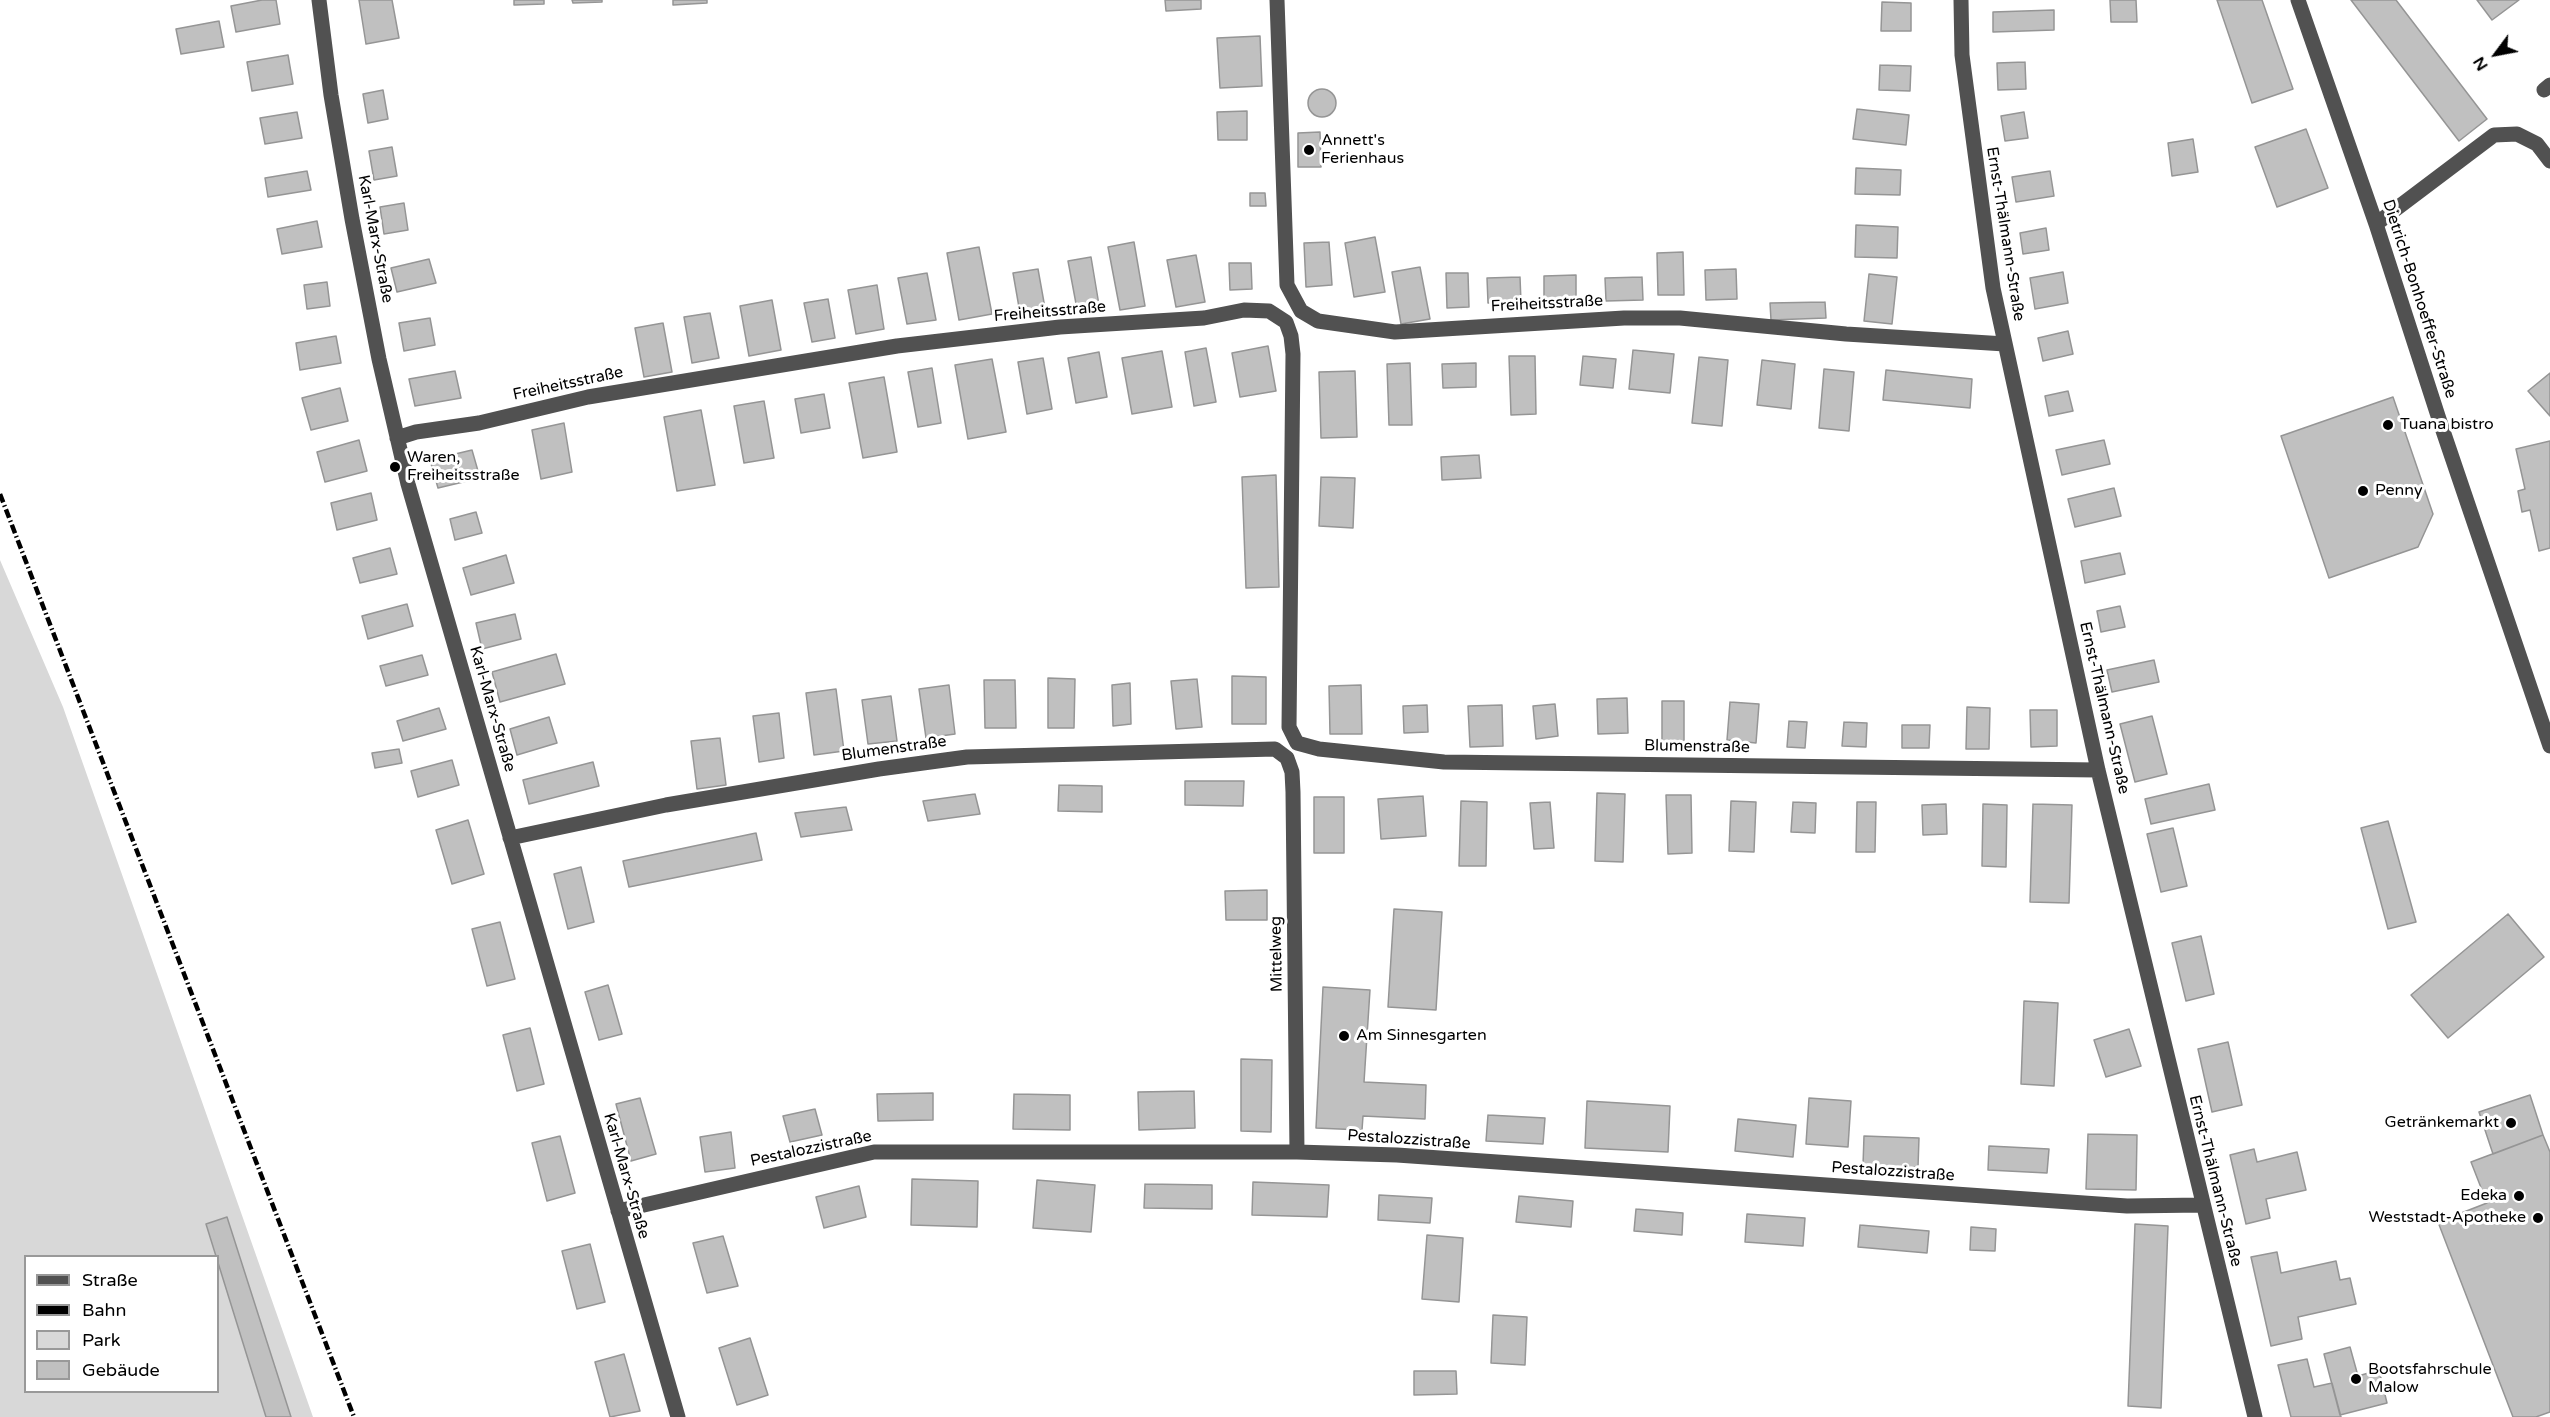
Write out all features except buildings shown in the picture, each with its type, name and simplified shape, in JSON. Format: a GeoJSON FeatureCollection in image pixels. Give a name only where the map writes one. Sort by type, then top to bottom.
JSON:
{"type":"FeatureCollection","features":[{"type":"Feature","properties":{"kind":"street","name":"Karl-Marx-Straße"},"geometry":{"type":"LineString","coordinates":[[319,0],[331,95],[352,219],[408,484],[678,1417]]}},
{"type":"Feature","properties":{"kind":"street","name":"Freiheitsstraße"},"geometry":{"type":"LineString","coordinates":[[1276,0],[1287,285],[1302,311],[1318,321],[1395,332],[1624,318],[1680,318],[1846,334],[2005,344]]}},
{"type":"Feature","properties":{"kind":"street","name":"Ernst-Thälmann-Straße"},"geometry":{"type":"LineString","coordinates":[[1961,0],[1962,56],[1993,288],[2098,770],[2254,1417]]}},
{"type":"Feature","properties":{"kind":"street","name":"Dietrich-Bonhoeffer-Straße"},"geometry":{"type":"LineString","coordinates":[[2298,0],[2376,224],[2439,419],[2550,746]]}},
{"type":"Feature","properties":{"kind":"street"},"geometry":{"type":"LineString","coordinates":[[2376,224],[2494,135],[2517,134],[2537,144],[2550,161]]}},
{"type":"Feature","properties":{"kind":"street","name":"Freiheitsstraße"},"geometry":{"type":"LineString","coordinates":[[397,438],[416,432],[478,423],[622,391],[897,346],[1060,327],[1204,318],[1244,310],[1269,311],[1286,322],[1291,336],[1293,354],[1289,727],[1298,743]]}},
{"type":"Feature","properties":{"kind":"street","name":"Blumenstraße"},"geometry":{"type":"LineString","coordinates":[[1298,743],[1330,751],[1444,762],[2098,770]]}},
{"type":"Feature","properties":{"kind":"street","name":"Blumenstraße"},"geometry":{"type":"LineString","coordinates":[[510,838],[666,805],[879,769],[968,757],[1271,747],[1286,756]]}},
{"type":"Feature","properties":{"kind":"street","name":"Mittelweg"},"geometry":{"type":"LineString","coordinates":[[1286,756],[1292,772],[1293,792],[1297,1152]]}},
{"type":"Feature","properties":{"kind":"street","name":"Pestalozzistraße"},"geometry":{"type":"LineString","coordinates":[[618,1212],[874,1152],[1297,1152],[1438,1158],[2127,1206],[2202,1204]]}},
{"type":"Feature","properties":{"kind":"green space"},"geometry":{"type":"Polygon","coordinates":[[[0,560],[63,707],[313,1417],[0,1417],[0,560]]]}},
{"type":"Feature","properties":{"kind":"railway"},"geometry":{"type":"LineString","coordinates":[[0,494],[354,1417]]}},
{"type":"Feature","properties":{"kind":"place","name":"Annett's Ferienhaus"},"geometry":{"type":"Point","coordinates":[1309,150]}},
{"type":"Feature","properties":{"kind":"place","name":"Tuana bistro"},"geometry":{"type":"Point","coordinates":[2388,425]}},
{"type":"Feature","properties":{"kind":"place","name":"Waren, Freiheitsstraße"},"geometry":{"type":"Point","coordinates":[395,467]}},
{"type":"Feature","properties":{"kind":"place","name":"Penny"},"geometry":{"type":"Point","coordinates":[2363,491]}},
{"type":"Feature","properties":{"kind":"place","name":"Am Sinnesgarten"},"geometry":{"type":"Point","coordinates":[1344,1036]}},
{"type":"Feature","properties":{"kind":"place","name":"Getränkemarkt"},"geometry":{"type":"Point","coordinates":[2511,1123]}},
{"type":"Feature","properties":{"kind":"place","name":"Edeka"},"geometry":{"type":"Point","coordinates":[2519,1196]}},
{"type":"Feature","properties":{"kind":"place","name":"Weststadt-Apotheke"},"geometry":{"type":"Point","coordinates":[2538,1218]}},
{"type":"Feature","properties":{"kind":"place","name":"Bootsfahrschule Malow"},"geometry":{"type":"Point","coordinates":[2356,1379]}}]}
